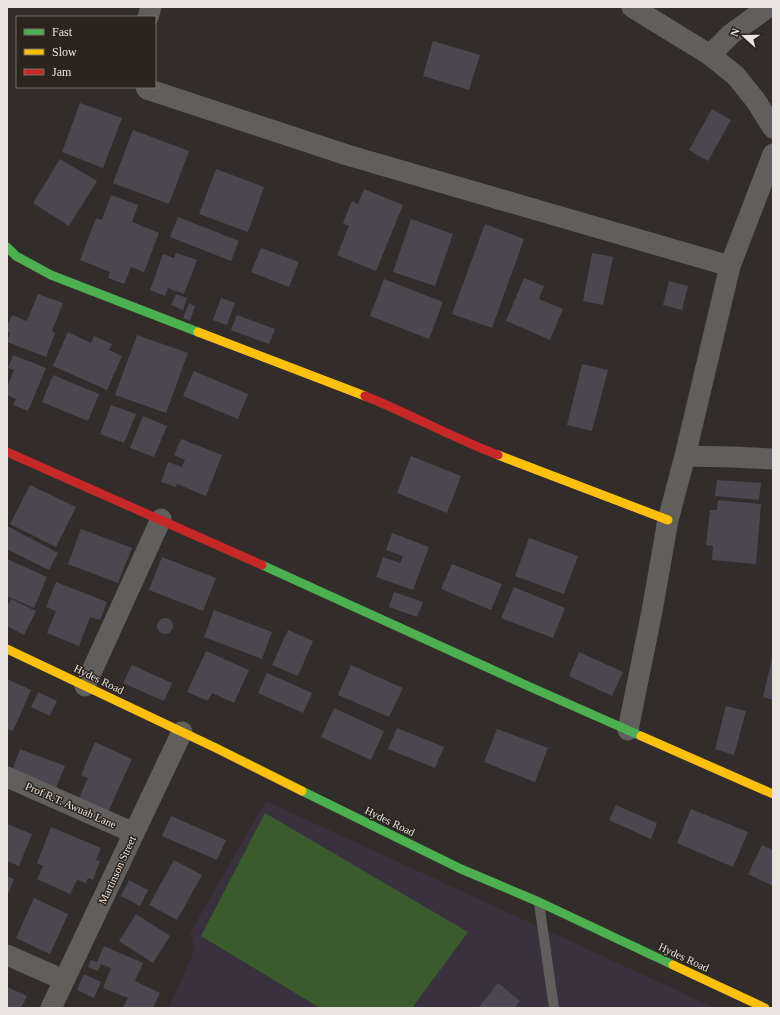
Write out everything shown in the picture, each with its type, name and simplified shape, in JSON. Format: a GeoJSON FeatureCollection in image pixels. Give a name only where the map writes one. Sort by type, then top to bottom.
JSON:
{"type":"FeatureCollection","features":[{"type":"Feature","properties":{"kind":"street"},"geometry":{"type":"LineString","coordinates":[[632,7],[710,55],[736,76],[756,101],[773,128]]}},
{"type":"Feature","properties":{"kind":"street"},"geometry":{"type":"LineString","coordinates":[[710,55],[731,34],[768,7]]}},
{"type":"Feature","properties":{"kind":"street"},"geometry":{"type":"LineString","coordinates":[[146,88],[347,155],[730,266]]}},
{"type":"Feature","properties":{"kind":"street"},"geometry":{"type":"LineString","coordinates":[[628,730],[652,612],[668,520],[685,456],[730,266],[773,154]]}},
{"type":"Feature","properties":{"kind":"street"},"geometry":{"type":"LineString","coordinates":[[7,247],[16,256],[51,275],[388,406],[479,448],[668,520]]}},
{"type":"Feature","properties":{"kind":"street"},"geometry":{"type":"LineString","coordinates":[[7,452],[162,519],[528,686],[773,794]]}},
{"type":"Feature","properties":{"kind":"street"},"geometry":{"type":"LineString","coordinates":[[685,456],[773,459]]}},
{"type":"Feature","properties":{"kind":"street"},"geometry":{"type":"LineString","coordinates":[[85,686],[162,519]]}},
{"type":"Feature","properties":{"kind":"street","name":"Hydes Road"},"geometry":{"type":"LineString","coordinates":[[7,649],[218,749],[447,862],[539,902],[765,1008]]}},
{"type":"Feature","properties":{"kind":"street","name":"Martinson Street"},"geometry":{"type":"LineString","coordinates":[[51,1008],[182,732]]}},
{"type":"Feature","properties":{"kind":"street","name":"Prof R.T. Awuah Lane"},"geometry":{"type":"LineString","coordinates":[[7,777],[134,833]]}},
{"type":"Feature","properties":{"kind":"street"},"geometry":{"type":"LineString","coordinates":[[7,955],[64,980]]}},
{"type":"Feature","properties":{"kind":"lane"},"geometry":{"type":"LineString","coordinates":[[539,902],[554,1008]]}},
{"type":"Feature","properties":{"kind":"shaded area"},"geometry":{"type":"Polygon","coordinates":[[[266,801],[715,1008],[169,1008],[195,949],[190,933],[266,801]]]}},
{"type":"Feature","properties":{"kind":"green space"},"geometry":{"type":"Polygon","coordinates":[[[265,813],[468,932],[412,1008],[320,1008],[201,936],[265,813]]]}},
{"type":"Feature","properties":{"kind":"building"},"geometry":{"type":"Polygon","coordinates":[[[433,41],[480,55],[469,90],[423,76],[433,41]]]}},
{"type":"Feature","properties":{"kind":"building"},"geometry":{"type":"Polygon","coordinates":[[[80,103],[122,118],[103,168],[62,152],[80,103]]]}},
{"type":"Feature","properties":{"kind":"building"},"geometry":{"type":"Polygon","coordinates":[[[712,109],[731,120],[708,161],[689,150],[712,109]]]}},
{"type":"Feature","properties":{"kind":"building"},"geometry":{"type":"Polygon","coordinates":[[[133,130],[189,151],[169,204],[113,183],[133,130]]]}},
{"type":"Feature","properties":{"kind":"building"},"geometry":{"type":"Polygon","coordinates":[[[60,159],[97,181],[69,226],[33,203],[60,159]]]}},
{"type":"Feature","properties":{"kind":"building"},"geometry":{"type":"Polygon","coordinates":[[[216,169],[264,187],[248,232],[199,214],[216,169]]]}},
{"type":"Feature","properties":{"kind":"building"},"geometry":{"type":"Polygon","coordinates":[[[364,189],[403,205],[376,271],[337,255],[349,226],[343,223],[352,201],[358,204],[364,189]]]}},
{"type":"Feature","properties":{"kind":"building"},"geometry":{"type":"Polygon","coordinates":[[[111,195],[138,205],[132,222],[159,233],[144,272],[131,267],[124,284],[108,278],[110,272],[80,260],[96,218],[102,220],[111,195]]]}},
{"type":"Feature","properties":{"kind":"building"},"geometry":{"type":"Polygon","coordinates":[[[178,217],[239,241],[231,261],[170,237],[178,217]]]}},
{"type":"Feature","properties":{"kind":"building"},"geometry":{"type":"Polygon","coordinates":[[[411,219],[453,234],[435,286],[393,272],[411,219]]]}},
{"type":"Feature","properties":{"kind":"building"},"geometry":{"type":"Polygon","coordinates":[[[485,224],[524,239],[492,328],[452,314],[485,224]]]}},
{"type":"Feature","properties":{"kind":"building"},"geometry":{"type":"Polygon","coordinates":[[[261,248],[299,262],[289,287],[251,272],[261,248]]]}},
{"type":"Feature","properties":{"kind":"building"},"geometry":{"type":"Polygon","coordinates":[[[176,253],[197,260],[184,294],[168,288],[165,296],[150,290],[163,254],[174,258],[176,253]]]}},
{"type":"Feature","properties":{"kind":"building"},"geometry":{"type":"Polygon","coordinates":[[[592,253],[613,257],[603,305],[583,301],[592,253]]]}},
{"type":"Feature","properties":{"kind":"building"},"geometry":{"type":"Polygon","coordinates":[[[524,278],[544,286],[539,299],[563,309],[550,340],[506,321],[524,278]]]}},
{"type":"Feature","properties":{"kind":"building"},"geometry":{"type":"Polygon","coordinates":[[[384,279],[443,302],[429,339],[370,316],[384,279]]]}},
{"type":"Feature","properties":{"kind":"building"},"geometry":{"type":"Polygon","coordinates":[[[669,281],[688,286],[682,310],[663,305],[669,281]]]}},
{"type":"Feature","properties":{"kind":"building"},"geometry":{"type":"Polygon","coordinates":[[[38,294],[63,303],[52,331],[55,333],[46,357],[7,342],[10,333],[7,331],[7,326],[12,315],[27,321],[38,294]]]}},
{"type":"Feature","properties":{"kind":"building"},"geometry":{"type":"Polygon","coordinates":[[[176,294],[187,298],[183,310],[171,305],[176,294]]]}},
{"type":"Feature","properties":{"kind":"building"},"geometry":{"type":"Polygon","coordinates":[[[221,298],[235,303],[227,325],[213,320],[221,298]]]}},
{"type":"Feature","properties":{"kind":"building"},"geometry":{"type":"Polygon","coordinates":[[[189,303],[195,306],[190,321],[183,318],[189,303]]]}},
{"type":"Feature","properties":{"kind":"building"},"geometry":{"type":"Polygon","coordinates":[[[237,315],[275,329],[269,344],[231,330],[237,315]]]}},
{"type":"Feature","properties":{"kind":"building"},"geometry":{"type":"Polygon","coordinates":[[[68,332],[91,343],[94,336],[112,344],[109,350],[122,356],[107,390],[53,366],[68,332]]]}},
{"type":"Feature","properties":{"kind":"building"},"geometry":{"type":"Polygon","coordinates":[[[137,335],[188,353],[166,413],[115,395],[137,335]]]}},
{"type":"Feature","properties":{"kind":"building"},"geometry":{"type":"Polygon","coordinates":[[[13,355],[46,368],[28,411],[13,405],[16,399],[7,395],[7,387],[14,370],[8,368],[13,355]]]}},
{"type":"Feature","properties":{"kind":"building"},"geometry":{"type":"Polygon","coordinates":[[[582,364],[608,370],[592,431],[567,425],[582,364]]]}},
{"type":"Feature","properties":{"kind":"building"},"geometry":{"type":"Polygon","coordinates":[[[194,371],[248,394],[238,419],[183,396],[194,371]]]}},
{"type":"Feature","properties":{"kind":"building"},"geometry":{"type":"Polygon","coordinates":[[[53,375],[99,394],[88,421],[42,402],[53,375]]]}},
{"type":"Feature","properties":{"kind":"building"},"geometry":{"type":"Polygon","coordinates":[[[111,405],[136,414],[124,443],[100,434],[111,405]]]}},
{"type":"Feature","properties":{"kind":"building"},"geometry":{"type":"Polygon","coordinates":[[[143,416],[167,426],[154,457],[130,448],[143,416]]]}},
{"type":"Feature","properties":{"kind":"building"},"geometry":{"type":"Polygon","coordinates":[[[181,439],[222,455],[206,496],[177,484],[176,487],[161,482],[168,462],[182,467],[185,460],[174,455],[181,439]]]}},
{"type":"Feature","properties":{"kind":"building"},"geometry":{"type":"Polygon","coordinates":[[[411,456],[461,476],[447,513],[397,493],[411,456]]]}},
{"type":"Feature","properties":{"kind":"building"},"geometry":{"type":"Polygon","coordinates":[[[717,480],[761,483],[759,500],[715,496],[717,480]]]}},
{"type":"Feature","properties":{"kind":"building"},"geometry":{"type":"Polygon","coordinates":[[[30,485],[76,507],[56,547],[10,524],[30,485]]]}},
{"type":"Feature","properties":{"kind":"building"},"geometry":{"type":"Polygon","coordinates":[[[718,500],[761,504],[756,564],[712,560],[713,546],[706,545],[710,510],[717,510],[718,500]]]}},
{"type":"Feature","properties":{"kind":"building"},"geometry":{"type":"Polygon","coordinates":[[[7,526],[58,553],[49,570],[7,549],[7,526]]]}},
{"type":"Feature","properties":{"kind":"building"},"geometry":{"type":"Polygon","coordinates":[[[81,529],[132,548],[118,583],[68,564],[81,529]]]}},
{"type":"Feature","properties":{"kind":"building"},"geometry":{"type":"Polygon","coordinates":[[[392,533],[429,547],[413,590],[376,577],[383,557],[400,563],[403,556],[386,550],[392,533]]]}},
{"type":"Feature","properties":{"kind":"building"},"geometry":{"type":"Polygon","coordinates":[[[529,538],[578,556],[564,594],[515,576],[529,538]]]}},
{"type":"Feature","properties":{"kind":"building"},"geometry":{"type":"Polygon","coordinates":[[[162,557],[216,578],[203,611],[149,590],[162,557]]]}},
{"type":"Feature","properties":{"kind":"building"},"geometry":{"type":"Polygon","coordinates":[[[7,559],[47,577],[34,608],[7,596],[7,559]]]}},
{"type":"Feature","properties":{"kind":"building"},"geometry":{"type":"Polygon","coordinates":[[[452,564],[502,584],[491,610],[441,589],[452,564]]]}},
{"type":"Feature","properties":{"kind":"building"},"geometry":{"type":"Polygon","coordinates":[[[56,582],[107,602],[100,620],[90,617],[79,646],[47,633],[56,611],[46,607],[56,582]]]}},
{"type":"Feature","properties":{"kind":"building"},"geometry":{"type":"Polygon","coordinates":[[[514,587],[565,608],[553,638],[501,618],[514,587]]]}},
{"type":"Feature","properties":{"kind":"building"},"geometry":{"type":"Polygon","coordinates":[[[394,592],[423,602],[417,617],[389,607],[394,592]]]}},
{"type":"Feature","properties":{"kind":"building"},"geometry":{"type":"Polygon","coordinates":[[[11,599],[36,611],[24,635],[7,626],[7,604],[8,605],[11,599]]]}},
{"type":"Feature","properties":{"kind":"building"},"geometry":{"type":"Polygon","coordinates":[[[214,610],[272,632],[262,659],[204,637],[214,610]]]}},
{"type":"Feature","properties":{"kind":"building"},"geometry":{"type":"Polygon","coordinates":[[[162,618],[168,618],[173,623],[171,632],[168,634],[162,634],[157,629],[157,623],[162,618]]]}},
{"type":"Feature","properties":{"kind":"building"},"geometry":{"type":"Polygon","coordinates":[[[288,630],[313,641],[298,676],[272,665],[288,630]]]}},
{"type":"Feature","properties":{"kind":"building"},"geometry":{"type":"Polygon","coordinates":[[[206,651],[249,670],[234,703],[212,693],[208,701],[187,692],[206,651]]]}},
{"type":"Feature","properties":{"kind":"building"},"geometry":{"type":"Polygon","coordinates":[[[579,652],[623,672],[612,696],[569,676],[579,652]]]}},
{"type":"Feature","properties":{"kind":"building"},"geometry":{"type":"Polygon","coordinates":[[[773,659],[773,700],[763,697],[773,659]]]}},
{"type":"Feature","properties":{"kind":"building"},"geometry":{"type":"Polygon","coordinates":[[[132,665],[172,683],[164,701],[123,683],[132,665]]]}},
{"type":"Feature","properties":{"kind":"building"},"geometry":{"type":"Polygon","coordinates":[[[351,665],[403,688],[389,717],[338,695],[351,665]]]}},
{"type":"Feature","properties":{"kind":"building"},"geometry":{"type":"Polygon","coordinates":[[[267,673],[312,693],[303,713],[258,693],[267,673]]]}},
{"type":"Feature","properties":{"kind":"building"},"geometry":{"type":"Polygon","coordinates":[[[7,679],[31,690],[13,731],[7,729],[7,679]]]}},
{"type":"Feature","properties":{"kind":"building"},"geometry":{"type":"Polygon","coordinates":[[[38,692],[57,701],[50,716],[31,707],[38,692]]]}},
{"type":"Feature","properties":{"kind":"building"},"geometry":{"type":"Polygon","coordinates":[[[726,706],[746,711],[734,755],[715,749],[726,706]]]}},
{"type":"Feature","properties":{"kind":"building"},"geometry":{"type":"Polygon","coordinates":[[[334,708],[384,731],[371,760],[321,737],[334,708]]]}},
{"type":"Feature","properties":{"kind":"building"},"geometry":{"type":"Polygon","coordinates":[[[397,728],[444,747],[435,768],[388,749],[397,728]]]}},
{"type":"Feature","properties":{"kind":"building"},"geometry":{"type":"Polygon","coordinates":[[[497,729],[548,748],[535,782],[484,762],[497,729]]]}},
{"type":"Feature","properties":{"kind":"building"},"geometry":{"type":"Polygon","coordinates":[[[95,742],[132,759],[108,812],[79,798],[88,778],[81,775],[95,742]]]}},
{"type":"Feature","properties":{"kind":"building"},"geometry":{"type":"Polygon","coordinates":[[[20,749],[65,766],[56,788],[12,771],[20,749]]]}},
{"type":"Feature","properties":{"kind":"building"},"geometry":{"type":"Polygon","coordinates":[[[616,805],[657,823],[651,839],[609,820],[616,805]]]}},
{"type":"Feature","properties":{"kind":"building"},"geometry":{"type":"Polygon","coordinates":[[[691,809],[748,832],[733,867],[677,843],[691,809]]]}},
{"type":"Feature","properties":{"kind":"building"},"geometry":{"type":"Polygon","coordinates":[[[171,816],[226,840],[217,860],[162,836],[171,816]]]}},
{"type":"Feature","properties":{"kind":"building"},"geometry":{"type":"Polygon","coordinates":[[[7,824],[32,834],[19,866],[7,861],[7,824]]]}},
{"type":"Feature","properties":{"kind":"building"},"geometry":{"type":"Polygon","coordinates":[[[51,827],[101,848],[96,860],[100,861],[93,880],[88,878],[86,883],[77,880],[70,894],[37,879],[43,866],[37,863],[51,827]]]}},
{"type":"Feature","properties":{"kind":"building"},"geometry":{"type":"Polygon","coordinates":[[[762,845],[773,850],[773,886],[748,874],[762,845]]]}},
{"type":"Feature","properties":{"kind":"building"},"geometry":{"type":"Polygon","coordinates":[[[174,860],[202,875],[177,920],[149,905],[174,860]]]}},
{"type":"Feature","properties":{"kind":"building"},"geometry":{"type":"Polygon","coordinates":[[[7,876],[14,879],[7,897],[7,876]]]}},
{"type":"Feature","properties":{"kind":"building"},"geometry":{"type":"Polygon","coordinates":[[[129,880],[148,890],[140,906],[121,896],[129,880]]]}},
{"type":"Feature","properties":{"kind":"building"},"geometry":{"type":"Polygon","coordinates":[[[34,898],[68,914],[50,954],[16,938],[34,898]]]}},
{"type":"Feature","properties":{"kind":"building"},"geometry":{"type":"Polygon","coordinates":[[[136,914],[170,936],[153,963],[119,941],[136,914]]]}},
{"type":"Feature","properties":{"kind":"building"},"geometry":{"type":"Polygon","coordinates":[[[104,946],[143,963],[135,981],[160,993],[153,1008],[123,1008],[128,998],[103,988],[111,968],[101,964],[98,971],[88,967],[91,960],[97,962],[104,946]]]}},
{"type":"Feature","properties":{"kind":"building"},"geometry":{"type":"Polygon","coordinates":[[[84,974],[101,982],[94,998],[77,990],[84,974]]]}},
{"type":"Feature","properties":{"kind":"building"},"geometry":{"type":"Polygon","coordinates":[[[498,983],[520,1001],[514,1008],[478,1008],[498,983]]]}},
{"type":"Feature","properties":{"kind":"building"},"geometry":{"type":"Polygon","coordinates":[[[7,987],[27,996],[21,1008],[7,1008],[7,987]]]}},
{"type":"Feature","properties":{"kind":"traffic: fast"},"geometry":{"type":"LineString","coordinates":[[7,247],[16,256],[51,275],[198,332]]}},
{"type":"Feature","properties":{"kind":"traffic: fast"},"geometry":{"type":"LineString","coordinates":[[262,565],[641,736]]}},
{"type":"Feature","properties":{"kind":"traffic: fast"},"geometry":{"type":"LineString","coordinates":[[302,791],[461,869],[539,902],[673,965]]}},
{"type":"Feature","properties":{"kind":"traffic: slow"},"geometry":{"type":"LineString","coordinates":[[198,332],[365,396]]}},
{"type":"Feature","properties":{"kind":"traffic: slow"},"geometry":{"type":"LineString","coordinates":[[498,455],[668,520]]}},
{"type":"Feature","properties":{"kind":"traffic: slow"},"geometry":{"type":"LineString","coordinates":[[7,649],[218,749],[302,791]]}},
{"type":"Feature","properties":{"kind":"traffic: slow"},"geometry":{"type":"LineString","coordinates":[[641,736],[773,794]]}},
{"type":"Feature","properties":{"kind":"traffic: slow"},"geometry":{"type":"LineString","coordinates":[[673,965],[765,1008]]}},
{"type":"Feature","properties":{"kind":"traffic: jam"},"geometry":{"type":"LineString","coordinates":[[365,396],[498,455]]}},
{"type":"Feature","properties":{"kind":"traffic: jam"},"geometry":{"type":"LineString","coordinates":[[7,452],[262,565]]}}]}
